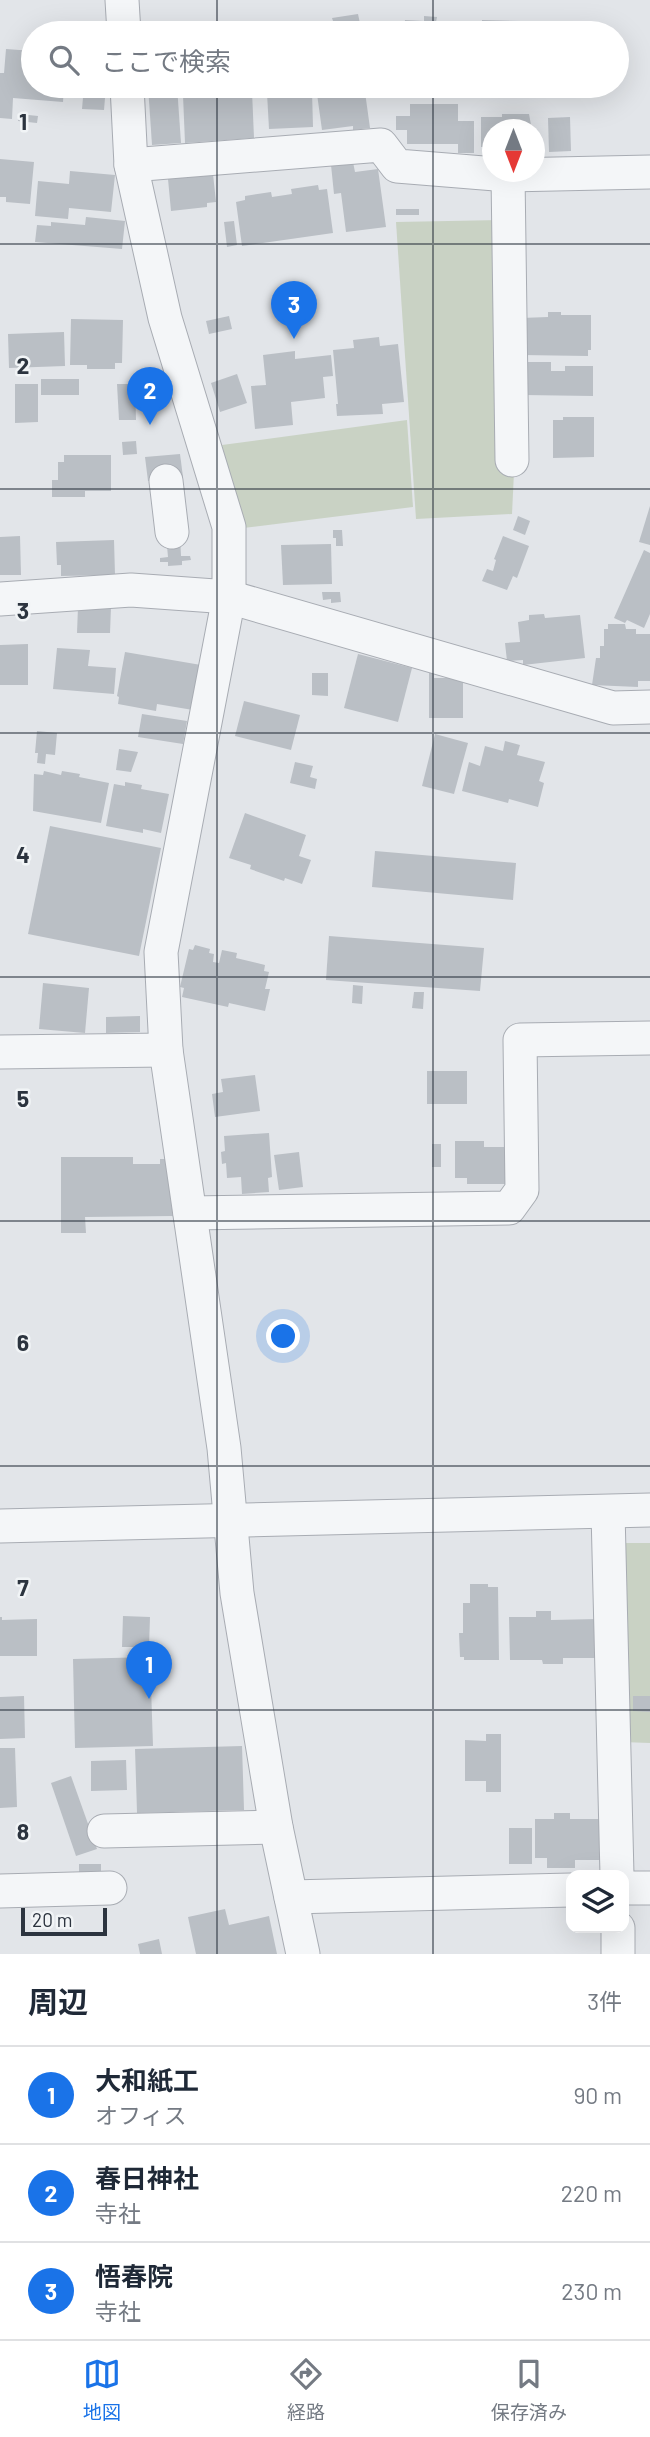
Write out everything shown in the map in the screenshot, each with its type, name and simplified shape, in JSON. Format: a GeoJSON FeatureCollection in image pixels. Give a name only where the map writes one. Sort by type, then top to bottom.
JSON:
{"type":"FeatureCollection","features":[{"type":"Feature","properties":{"kind":"street"},"geometry":{"type":"LineString","coordinates":[[122,0],[123,21]]}},
{"type":"Feature","properties":{"kind":"street"},"geometry":{"type":"LineString","coordinates":[[128,98],[131,165],[165,318],[229,527],[229,597],[161,952],[166,1050],[224,1448],[237,1592],[276,1827],[303,1954]]}},
{"type":"Feature","properties":{"kind":"street"},"geometry":{"type":"LineString","coordinates":[[131,165],[381,145],[397,166],[482,173]]}},
{"type":"Feature","properties":{"kind":"street"},"geometry":{"type":"LineString","coordinates":[[545,174],[650,172]]}},
{"type":"Feature","properties":{"kind":"street"},"geometry":{"type":"LineString","coordinates":[[508,182],[512,460]]}},
{"type":"Feature","properties":{"kind":"street"},"geometry":{"type":"LineString","coordinates":[[166,481],[172,532]]}},
{"type":"Feature","properties":{"kind":"street"},"geometry":{"type":"LineString","coordinates":[[0,599],[131,590],[229,597],[613,708],[650,707]]}},
{"type":"Feature","properties":{"kind":"street"},"geometry":{"type":"LineString","coordinates":[[190,1213],[509,1208],[522,1190],[520,1040],[650,1038]]}},
{"type":"Feature","properties":{"kind":"street"},"geometry":{"type":"LineString","coordinates":[[0,1052],[166,1050]]}},
{"type":"Feature","properties":{"kind":"street"},"geometry":{"type":"LineString","coordinates":[[0,1526],[650,1510]]}},
{"type":"Feature","properties":{"kind":"street"},"geometry":{"type":"LineString","coordinates":[[608,1512],[617,1870]]}},
{"type":"Feature","properties":{"kind":"street"},"geometry":{"type":"LineString","coordinates":[[104,1831],[276,1827]]}},
{"type":"Feature","properties":{"kind":"street"},"geometry":{"type":"LineString","coordinates":[[0,1891],[110,1888]]}},
{"type":"Feature","properties":{"kind":"street"},"geometry":{"type":"LineString","coordinates":[[629,1888],[650,1888]]}},
{"type":"Feature","properties":{"kind":"street"},"geometry":{"type":"LineString","coordinates":[[292,1897],[566,1890]]}},
{"type":"Feature","properties":{"kind":"street"},"geometry":{"type":"LineString","coordinates":[[618,1933],[618,1954]]}},
{"type":"Feature","properties":{"kind":"green space"},"geometry":{"type":"Polygon","coordinates":[[[501,220],[514,472],[512,514],[416,519],[396,222],[501,220]]]}},
{"type":"Feature","properties":{"kind":"green space"},"geometry":{"type":"Polygon","coordinates":[[[407,420],[413,507],[243,528],[222,445],[407,420]]]}},
{"type":"Feature","properties":{"kind":"green space"},"geometry":{"type":"Polygon","coordinates":[[[618,1543],[650,1543],[650,1743],[622,1742],[618,1543]]]}},
{"type":"Feature","properties":{"kind":"building"},"geometry":{"type":"Polygon","coordinates":[[[358,14],[359,21],[333,21],[332,18],[358,14]]]}},
{"type":"Feature","properties":{"kind":"building"},"geometry":{"type":"Polygon","coordinates":[[[424,16],[437,17],[436,21],[424,21],[424,16]]]}},
{"type":"Feature","properties":{"kind":"building"},"geometry":{"type":"Polygon","coordinates":[[[6,49],[21,50],[21,98],[63,98],[63,102],[13,98],[12,119],[0,118],[0,73],[4,73],[6,49]]]}},
{"type":"Feature","properties":{"kind":"building"},"geometry":{"type":"Polygon","coordinates":[[[83,98],[105,98],[104,110],[82,109],[83,98]]]}},
{"type":"Feature","properties":{"kind":"building"},"geometry":{"type":"Polygon","coordinates":[[[149,98],[178,98],[181,143],[152,145],[149,98]]]}},
{"type":"Feature","properties":{"kind":"building"},"geometry":{"type":"Polygon","coordinates":[[[183,98],[252,98],[254,138],[185,143],[183,98]]]}},
{"type":"Feature","properties":{"kind":"building"},"geometry":{"type":"Polygon","coordinates":[[[267,98],[312,98],[313,127],[269,129],[267,98]]]}},
{"type":"Feature","properties":{"kind":"building"},"geometry":{"type":"Polygon","coordinates":[[[318,98],[366,98],[370,128],[353,130],[353,126],[322,130],[318,98]]]}},
{"type":"Feature","properties":{"kind":"building"},"geometry":{"type":"Polygon","coordinates":[[[410,104],[458,104],[458,121],[474,121],[474,153],[458,153],[458,144],[407,144],[407,130],[396,130],[396,116],[410,116],[410,104]]]}},
{"type":"Feature","properties":{"kind":"building"},"geometry":{"type":"Polygon","coordinates":[[[19,114],[38,116],[37,123],[18,121],[19,114]]]}},
{"type":"Feature","properties":{"kind":"building"},"geometry":{"type":"Polygon","coordinates":[[[502,114],[529,114],[530,119],[482,119],[481,147],[481,117],[502,117],[502,114]]]}},
{"type":"Feature","properties":{"kind":"building"},"geometry":{"type":"Polygon","coordinates":[[[570,117],[571,151],[549,152],[548,118],[570,117]]]}},
{"type":"Feature","properties":{"kind":"building"},"geometry":{"type":"Polygon","coordinates":[[[0,159],[34,162],[30,204],[6,202],[6,197],[0,197],[0,159]]]}},
{"type":"Feature","properties":{"kind":"building"},"geometry":{"type":"Polygon","coordinates":[[[353,162],[355,172],[378,169],[386,227],[346,232],[341,193],[334,194],[331,165],[353,162]]]}},
{"type":"Feature","properties":{"kind":"building"},"geometry":{"type":"Polygon","coordinates":[[[70,171],[115,175],[111,212],[69,208],[68,219],[35,216],[38,181],[69,184],[70,171]]]}},
{"type":"Feature","properties":{"kind":"building"},"geometry":{"type":"Polygon","coordinates":[[[213,174],[216,202],[207,203],[207,207],[171,211],[168,179],[213,174]]]}},
{"type":"Feature","properties":{"kind":"building"},"geometry":{"type":"Polygon","coordinates":[[[318,185],[319,190],[327,189],[333,233],[242,246],[236,202],[245,200],[245,196],[271,192],[272,197],[292,194],[291,189],[318,185]]]}},
{"type":"Feature","properties":{"kind":"building"},"geometry":{"type":"Polygon","coordinates":[[[396,209],[419,209],[419,215],[396,215],[396,209]]]}},
{"type":"Feature","properties":{"kind":"building"},"geometry":{"type":"Polygon","coordinates":[[[86,217],[125,221],[122,249],[35,242],[37,225],[51,226],[51,222],[85,225],[86,217]]]}},
{"type":"Feature","properties":{"kind":"building"},"geometry":{"type":"Polygon","coordinates":[[[234,221],[237,245],[227,247],[224,222],[234,221]]]}},
{"type":"Feature","properties":{"kind":"building"},"geometry":{"type":"Polygon","coordinates":[[[548,312],[591,315],[591,350],[588,350],[588,356],[522,355],[521,318],[548,317],[548,312]]]}},
{"type":"Feature","properties":{"kind":"building"},"geometry":{"type":"Polygon","coordinates":[[[229,316],[232,329],[209,334],[206,321],[229,316]]]}},
{"type":"Feature","properties":{"kind":"building"},"geometry":{"type":"Polygon","coordinates":[[[71,319],[123,320],[122,363],[115,363],[115,369],[87,369],[87,365],[70,365],[71,319]]]}},
{"type":"Feature","properties":{"kind":"building"},"geometry":{"type":"Polygon","coordinates":[[[64,332],[65,366],[9,368],[8,334],[64,332]]]}},
{"type":"Feature","properties":{"kind":"building"},"geometry":{"type":"Polygon","coordinates":[[[379,337],[380,346],[398,344],[404,402],[382,404],[383,414],[337,416],[333,350],[354,348],[353,340],[379,337]]]}},
{"type":"Feature","properties":{"kind":"building"},"geometry":{"type":"Polygon","coordinates":[[[295,351],[295,359],[331,355],[333,376],[323,377],[325,398],[291,402],[293,425],[255,429],[251,386],[266,385],[263,355],[295,351]]]}},
{"type":"Feature","properties":{"kind":"building"},"geometry":{"type":"Polygon","coordinates":[[[524,362],[551,362],[551,371],[565,371],[565,366],[593,366],[593,396],[524,395],[524,362]]]}},
{"type":"Feature","properties":{"kind":"building"},"geometry":{"type":"Polygon","coordinates":[[[237,374],[247,403],[220,412],[211,383],[237,374]]]}},
{"type":"Feature","properties":{"kind":"building"},"geometry":{"type":"Polygon","coordinates":[[[41,379],[79,379],[79,395],[41,395],[41,379]]]}},
{"type":"Feature","properties":{"kind":"building"},"geometry":{"type":"Polygon","coordinates":[[[15,384],[38,384],[38,422],[15,423],[15,384]]]}},
{"type":"Feature","properties":{"kind":"building"},"geometry":{"type":"Polygon","coordinates":[[[117,384],[135,384],[136,420],[119,420],[117,384]]]}},
{"type":"Feature","properties":{"kind":"building"},"geometry":{"type":"Polygon","coordinates":[[[563,417],[594,417],[594,457],[553,458],[553,420],[563,420],[563,417]]]}},
{"type":"Feature","properties":{"kind":"building"},"geometry":{"type":"Polygon","coordinates":[[[136,441],[137,454],[123,455],[122,442],[136,441]]]}},
{"type":"Feature","properties":{"kind":"building"},"geometry":{"type":"Polygon","coordinates":[[[180,454],[183,477],[148,481],[145,457],[180,454]]]}},
{"type":"Feature","properties":{"kind":"building"},"geometry":{"type":"Polygon","coordinates":[[[64,455],[111,455],[111,491],[85,491],[85,497],[52,497],[52,480],[58,480],[58,462],[64,462],[64,455]]]}},
{"type":"Feature","properties":{"kind":"building"},"geometry":{"type":"Polygon","coordinates":[[[650,506],[650,545],[639,542],[650,506]]]}},
{"type":"Feature","properties":{"kind":"building"},"geometry":{"type":"Polygon","coordinates":[[[518,516],[530,521],[525,535],[513,530],[518,516]]]}},
{"type":"Feature","properties":{"kind":"building"},"geometry":{"type":"Polygon","coordinates":[[[333,530],[342,530],[343,546],[336,546],[333,530]]]}},
{"type":"Feature","properties":{"kind":"building"},"geometry":{"type":"Polygon","coordinates":[[[166,535],[180,535],[181,556],[190,556],[191,560],[182,561],[182,565],[168,566],[168,562],[160,562],[160,558],[168,557],[166,535]]]}},
{"type":"Feature","properties":{"kind":"building"},"geometry":{"type":"Polygon","coordinates":[[[20,536],[21,575],[0,575],[0,537],[20,536]]]}},
{"type":"Feature","properties":{"kind":"building"},"geometry":{"type":"Polygon","coordinates":[[[503,536],[529,546],[517,578],[513,576],[507,590],[482,581],[487,569],[493,571],[494,559],[503,536]]]}},
{"type":"Feature","properties":{"kind":"building"},"geometry":{"type":"Polygon","coordinates":[[[114,540],[115,575],[61,576],[61,565],[57,565],[56,542],[114,540]]]}},
{"type":"Feature","properties":{"kind":"building"},"geometry":{"type":"Polygon","coordinates":[[[331,544],[332,584],[283,585],[281,545],[331,544]]]}},
{"type":"Feature","properties":{"kind":"building"},"geometry":{"type":"Polygon","coordinates":[[[644,550],[650,553],[650,614],[644,628],[627,620],[625,623],[614,618],[644,550]]]}},
{"type":"Feature","properties":{"kind":"building"},"geometry":{"type":"Polygon","coordinates":[[[322,592],[340,592],[341,602],[323,600],[322,592]]]}},
{"type":"Feature","properties":{"kind":"building"},"geometry":{"type":"Polygon","coordinates":[[[78,607],[111,607],[110,633],[77,633],[78,607]]]}},
{"type":"Feature","properties":{"kind":"building"},"geometry":{"type":"Polygon","coordinates":[[[544,614],[545,618],[580,615],[585,658],[523,665],[523,660],[507,661],[505,643],[520,642],[518,622],[529,620],[529,615],[544,614]]]}},
{"type":"Feature","properties":{"kind":"building"},"geometry":{"type":"Polygon","coordinates":[[[608,624],[625,624],[626,629],[636,629],[636,634],[650,634],[650,681],[638,681],[638,687],[592,685],[596,658],[600,658],[600,646],[604,646],[604,629],[608,629],[608,624]]]}},
{"type":"Feature","properties":{"kind":"building"},"geometry":{"type":"Polygon","coordinates":[[[28,644],[28,685],[0,685],[0,645],[28,644]]]}},
{"type":"Feature","properties":{"kind":"building"},"geometry":{"type":"Polygon","coordinates":[[[57,648],[90,650],[88,666],[116,668],[114,694],[53,689],[57,648]]]}},
{"type":"Feature","properties":{"kind":"building"},"geometry":{"type":"Polygon","coordinates":[[[125,652],[201,665],[193,710],[157,704],[156,711],[118,704],[125,652]]]}},
{"type":"Feature","properties":{"kind":"building"},"geometry":{"type":"Polygon","coordinates":[[[358,654],[412,668],[398,722],[344,708],[358,654]]]}},
{"type":"Feature","properties":{"kind":"building"},"geometry":{"type":"Polygon","coordinates":[[[429,671],[434,671],[434,678],[463,678],[463,718],[429,718],[429,671]]]}},
{"type":"Feature","properties":{"kind":"building"},"geometry":{"type":"Polygon","coordinates":[[[312,673],[328,673],[328,696],[312,695],[312,673]]]}},
{"type":"Feature","properties":{"kind":"building"},"geometry":{"type":"Polygon","coordinates":[[[244,701],[300,715],[291,750],[235,736],[244,701]]]}},
{"type":"Feature","properties":{"kind":"building"},"geometry":{"type":"Polygon","coordinates":[[[142,714],[187,721],[183,744],[138,737],[142,714]]]}},
{"type":"Feature","properties":{"kind":"building"},"geometry":{"type":"Polygon","coordinates":[[[37,731],[57,733],[55,755],[46,754],[45,764],[37,763],[37,731]]]}},
{"type":"Feature","properties":{"kind":"building"},"geometry":{"type":"Polygon","coordinates":[[[435,734],[468,743],[454,794],[422,786],[435,734]]]}},
{"type":"Feature","properties":{"kind":"building"},"geometry":{"type":"Polygon","coordinates":[[[505,741],[520,745],[517,755],[545,762],[539,781],[544,783],[538,807],[509,799],[508,803],[462,791],[469,762],[480,766],[485,746],[503,751],[505,741]]]}},
{"type":"Feature","properties":{"kind":"building"},"geometry":{"type":"Polygon","coordinates":[[[119,749],[138,752],[131,772],[116,770],[119,749]]]}},
{"type":"Feature","properties":{"kind":"building"},"geometry":{"type":"Polygon","coordinates":[[[295,762],[313,766],[310,777],[317,779],[315,789],[290,783],[295,762]]]}},
{"type":"Feature","properties":{"kind":"building"},"geometry":{"type":"Polygon","coordinates":[[[44,771],[61,775],[62,771],[80,774],[79,777],[109,783],[101,823],[33,811],[34,774],[43,775],[44,771]]]}},
{"type":"Feature","properties":{"kind":"building"},"geometry":{"type":"Polygon","coordinates":[[[125,782],[142,785],[141,789],[169,794],[161,833],[143,829],[143,833],[106,826],[114,784],[125,786],[125,782]]]}},
{"type":"Feature","properties":{"kind":"building"},"geometry":{"type":"Polygon","coordinates":[[[245,813],[306,835],[299,856],[311,860],[302,884],[285,878],[284,881],[250,869],[251,865],[229,858],[245,813]]]}},
{"type":"Feature","properties":{"kind":"building"},"geometry":{"type":"Polygon","coordinates":[[[50,826],[161,848],[139,956],[28,934],[50,826]]]}},
{"type":"Feature","properties":{"kind":"building"},"geometry":{"type":"Polygon","coordinates":[[[375,851],[516,863],[513,900],[372,887],[375,851]]]}},
{"type":"Feature","properties":{"kind":"building"},"geometry":{"type":"Polygon","coordinates":[[[329,936],[484,948],[480,991],[326,980],[329,936]]]}},
{"type":"Feature","properties":{"kind":"building"},"geometry":{"type":"Polygon","coordinates":[[[195,945],[210,949],[209,953],[214,954],[213,962],[219,963],[222,950],[237,953],[236,958],[265,965],[264,971],[269,972],[265,989],[270,989],[265,1011],[229,1003],[228,1007],[182,997],[184,988],[180,987],[189,949],[193,950],[195,945]]]}},
{"type":"Feature","properties":{"kind":"building"},"geometry":{"type":"Polygon","coordinates":[[[43,983],[89,988],[85,1033],[39,1029],[43,983]]]}},
{"type":"Feature","properties":{"kind":"building"},"geometry":{"type":"Polygon","coordinates":[[[353,985],[363,986],[362,1004],[352,1003],[353,985]]]}},
{"type":"Feature","properties":{"kind":"building"},"geometry":{"type":"Polygon","coordinates":[[[414,992],[424,992],[423,1009],[412,1008],[414,992]]]}},
{"type":"Feature","properties":{"kind":"building"},"geometry":{"type":"Polygon","coordinates":[[[140,1016],[140,1032],[106,1033],[106,1017],[140,1016]]]}},
{"type":"Feature","properties":{"kind":"building"},"geometry":{"type":"Polygon","coordinates":[[[427,1071],[467,1071],[467,1104],[427,1104],[427,1071]]]}},
{"type":"Feature","properties":{"kind":"building"},"geometry":{"type":"Polygon","coordinates":[[[255,1075],[260,1111],[215,1117],[212,1094],[223,1092],[221,1079],[255,1075]]]}},
{"type":"Feature","properties":{"kind":"building"},"geometry":{"type":"Polygon","coordinates":[[[269,1133],[272,1177],[268,1178],[269,1192],[242,1194],[241,1177],[227,1178],[226,1163],[222,1164],[224,1136],[269,1133]]]}},
{"type":"Feature","properties":{"kind":"building"},"geometry":{"type":"Polygon","coordinates":[[[455,1141],[484,1141],[484,1147],[505,1147],[505,1184],[467,1184],[467,1178],[455,1178],[455,1141]]]}},
{"type":"Feature","properties":{"kind":"building"},"geometry":{"type":"Polygon","coordinates":[[[432,1144],[441,1144],[441,1167],[432,1167],[432,1144]]]}},
{"type":"Feature","properties":{"kind":"building"},"geometry":{"type":"Polygon","coordinates":[[[299,1152],[303,1187],[279,1190],[274,1155],[299,1152]]]}},
{"type":"Feature","properties":{"kind":"building"},"geometry":{"type":"Polygon","coordinates":[[[61,1157],[133,1157],[133,1164],[160,1164],[160,1159],[165,1159],[173,1216],[85,1217],[86,1233],[61,1233],[61,1157]]]}},
{"type":"Feature","properties":{"kind":"building"},"geometry":{"type":"Polygon","coordinates":[[[470,1584],[498,1587],[499,1660],[464,1660],[464,1657],[460,1657],[459,1633],[463,1633],[463,1603],[470,1603],[470,1584]]]}},
{"type":"Feature","properties":{"kind":"building"},"geometry":{"type":"Polygon","coordinates":[[[536,1611],[551,1611],[551,1620],[598,1619],[598,1658],[563,1658],[563,1664],[543,1664],[542,1660],[510,1660],[509,1617],[536,1617],[536,1611]]]}},
{"type":"Feature","properties":{"kind":"building"},"geometry":{"type":"Polygon","coordinates":[[[123,1616],[150,1617],[149,1647],[122,1647],[123,1616]]]}},
{"type":"Feature","properties":{"kind":"building"},"geometry":{"type":"Polygon","coordinates":[[[0,1617],[2,1620],[37,1619],[37,1656],[0,1656],[0,1617]]]}},
{"type":"Feature","properties":{"kind":"building"},"geometry":{"type":"Polygon","coordinates":[[[150,1657],[153,1746],[75,1748],[73,1659],[150,1657]]]}},
{"type":"Feature","properties":{"kind":"building"},"geometry":{"type":"Polygon","coordinates":[[[24,1696],[25,1738],[0,1739],[0,1697],[24,1696]]]}},
{"type":"Feature","properties":{"kind":"building"},"geometry":{"type":"Polygon","coordinates":[[[633,1696],[650,1696],[650,1712],[633,1711],[633,1696]]]}},
{"type":"Feature","properties":{"kind":"building"},"geometry":{"type":"Polygon","coordinates":[[[486,1734],[501,1734],[501,1792],[486,1792],[486,1781],[465,1781],[465,1740],[486,1741],[486,1734]]]}},
{"type":"Feature","properties":{"kind":"building"},"geometry":{"type":"Polygon","coordinates":[[[242,1746],[244,1810],[137,1813],[135,1749],[242,1746]]]}},
{"type":"Feature","properties":{"kind":"building"},"geometry":{"type":"Polygon","coordinates":[[[0,1748],[15,1748],[17,1807],[0,1808],[0,1748]]]}},
{"type":"Feature","properties":{"kind":"building"},"geometry":{"type":"Polygon","coordinates":[[[126,1760],[127,1790],[91,1791],[91,1761],[126,1760]]]}},
{"type":"Feature","properties":{"kind":"building"},"geometry":{"type":"Polygon","coordinates":[[[71,1776],[97,1849],[76,1856],[51,1783],[71,1776]]]}},
{"type":"Feature","properties":{"kind":"building"},"geometry":{"type":"Polygon","coordinates":[[[554,1813],[570,1813],[570,1819],[603,1819],[603,1860],[575,1860],[575,1868],[547,1868],[547,1858],[535,1858],[535,1819],[554,1819],[554,1813]]]}},
{"type":"Feature","properties":{"kind":"building"},"geometry":{"type":"Polygon","coordinates":[[[509,1828],[532,1828],[532,1864],[509,1864],[509,1828]]]}},
{"type":"Feature","properties":{"kind":"building"},"geometry":{"type":"Polygon","coordinates":[[[79,1864],[101,1864],[101,1872],[79,1872],[79,1864]]]}},
{"type":"Feature","properties":{"kind":"building"},"geometry":{"type":"Polygon","coordinates":[[[225,1909],[229,1925],[269,1916],[277,1954],[196,1954],[188,1917],[225,1909]]]}},
{"type":"Feature","properties":{"kind":"building"},"geometry":{"type":"Polygon","coordinates":[[[159,1939],[162,1954],[140,1954],[138,1944],[159,1939]]]}},
{"type":"Feature","properties":{"kind":"place","name":"悟春院"},"geometry":{"type":"Point","coordinates":[294,339]}},
{"type":"Feature","properties":{"kind":"place","name":"春日神社"},"geometry":{"type":"Point","coordinates":[150,425]}},
{"type":"Feature","properties":{"kind":"place","name":"大和紙工"},"geometry":{"type":"Point","coordinates":[149,1699]}}]}
